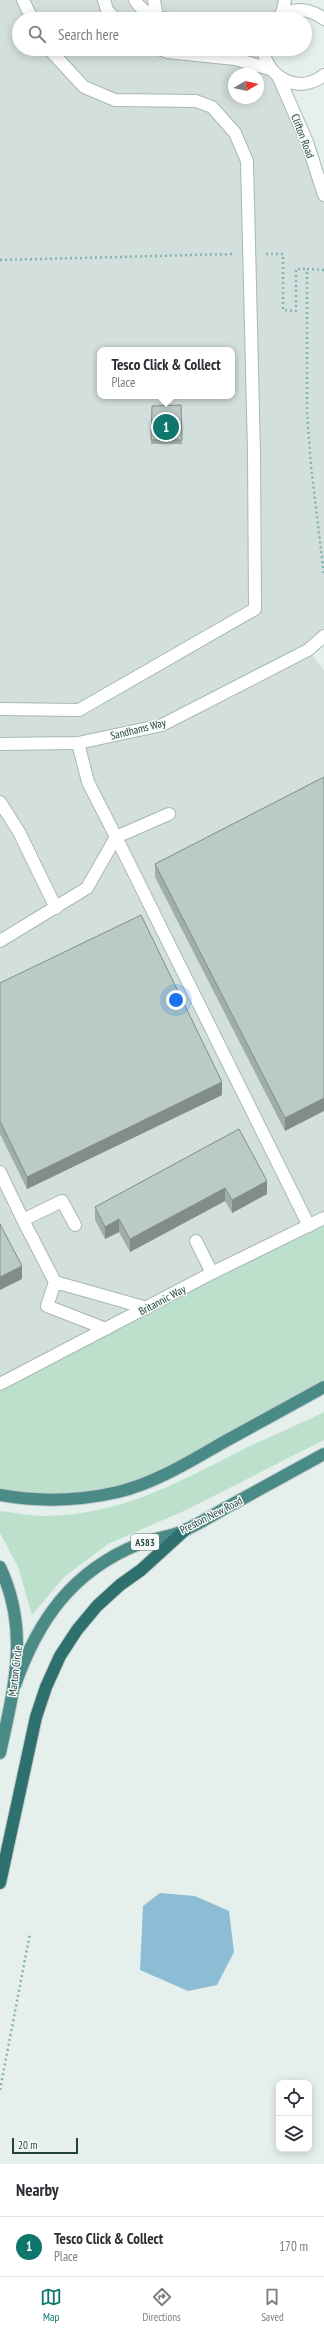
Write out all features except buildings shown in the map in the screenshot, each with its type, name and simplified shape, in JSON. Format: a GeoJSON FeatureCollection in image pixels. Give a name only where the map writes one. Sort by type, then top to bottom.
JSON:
{"type":"FeatureCollection","features":[{"type":"Feature","properties":{"kind":"highway"},"geometry":{"type":"LineString","coordinates":[[0,1495],[20,1499],[69,1499],[119,1492],[144,1484],[186,1463],[324,1388]]}},
{"type":"Feature","properties":{"kind":"highway","name":"Preston New Road"},"geometry":{"type":"LineString","coordinates":[[15,1685],[25,1656],[38,1630],[64,1595],[80,1581],[116,1556],[139,1544],[185,1530],[324,1454]]}},
{"type":"Feature","properties":{"kind":"highway"},"geometry":{"type":"LineString","coordinates":[[0,1883],[36,1718],[46,1687],[60,1656],[77,1630],[97,1606],[120,1585],[141,1570],[185,1530]]}},
{"type":"Feature","properties":{"kind":"highway","name":"Marton Circle"},"geometry":{"type":"LineString","coordinates":[[0,1567],[16,1622],[18,1664],[15,1685],[0,1753]]}},
{"type":"Feature","properties":{"kind":"street"},"geometry":{"type":"LineString","coordinates":[[24,0],[29,12]]}},
{"type":"Feature","properties":{"kind":"street"},"geometry":{"type":"LineString","coordinates":[[104,0],[109,12]]}},
{"type":"Feature","properties":{"kind":"street"},"geometry":{"type":"LineString","coordinates":[[135,0],[149,12]]}},
{"type":"Feature","properties":{"kind":"street"},"geometry":{"type":"LineString","coordinates":[[154,0],[156,12]]}},
{"type":"Feature","properties":{"kind":"street"},"geometry":{"type":"LineString","coordinates":[[279,12],[285,0]]}},
{"type":"Feature","properties":{"kind":"street"},"geometry":{"type":"LineString","coordinates":[[313,0],[319,16]]}},
{"type":"Feature","properties":{"kind":"street"},"geometry":{"type":"LineString","coordinates":[[289,12],[293,10],[304,10],[309,12]]}},
{"type":"Feature","properties":{"kind":"street"},"geometry":{"type":"LineString","coordinates":[[0,709],[79,710],[255,609],[248,161],[235,134],[212,107],[196,101],[115,100],[84,87],[55,56]]}},
{"type":"Feature","properties":{"kind":"street"},"geometry":{"type":"LineString","coordinates":[[206,56],[235,59],[270,69]]}},
{"type":"Feature","properties":{"kind":"street","name":"Clifton Road"},"geometry":{"type":"LineString","coordinates":[[265,56],[270,69],[279,78],[290,83],[301,84],[312,82],[324,75]]}},
{"type":"Feature","properties":{"kind":"street","name":"Clifton Road"},"geometry":{"type":"LineString","coordinates":[[279,78],[306,142],[324,195]]}},
{"type":"Feature","properties":{"kind":"street","name":"Sandhams Way"},"geometry":{"type":"LineString","coordinates":[[0,744],[78,743],[162,725],[308,650],[324,636]]}},
{"type":"Feature","properties":{"kind":"street","name":"Sandhams Way"},"geometry":{"type":"LineString","coordinates":[[308,650],[324,647]]}},
{"type":"Feature","properties":{"kind":"street"},"geometry":{"type":"LineString","coordinates":[[78,743],[88,782],[309,1226]]}},
{"type":"Feature","properties":{"kind":"street"},"geometry":{"type":"LineString","coordinates":[[0,802],[19,832],[56,908]]}},
{"type":"Feature","properties":{"kind":"street"},"geometry":{"type":"LineString","coordinates":[[0,941],[87,888],[116,837],[169,814]]}},
{"type":"Feature","properties":{"kind":"street"},"geometry":{"type":"LineString","coordinates":[[0,1172],[55,1282],[47,1306],[106,1329]]}},
{"type":"Feature","properties":{"kind":"street"},"geometry":{"type":"LineString","coordinates":[[23,1220],[62,1201],[75,1225]]}},
{"type":"Feature","properties":{"kind":"street","name":"Britannic Way"},"geometry":{"type":"LineString","coordinates":[[0,1384],[212,1273],[324,1218]]}},
{"type":"Feature","properties":{"kind":"street"},"geometry":{"type":"LineString","coordinates":[[196,1241],[212,1273]]}},
{"type":"Feature","properties":{"kind":"street"},"geometry":{"type":"LineString","coordinates":[[55,1282],[147,1308]]}},
{"type":"Feature","properties":{"kind":"path"},"geometry":{"type":"LineString","coordinates":[[0,260],[283,254],[283,310],[296,311],[296,269],[324,270]]}},
{"type":"Feature","properties":{"kind":"path"},"geometry":{"type":"LineString","coordinates":[[307,269],[307,412],[311,466],[324,575]]}},
{"type":"Feature","properties":{"kind":"path"},"geometry":{"type":"LineString","coordinates":[[0,2090],[30,1933]]}},
{"type":"Feature","properties":{"kind":"shaded area"},"geometry":{"type":"Polygon","coordinates":[[[0,0],[285,0],[279,12],[12,12],[12,56],[266,56],[324,195],[324,636],[308,650],[324,670],[324,1218],[0,1384],[0,0]]]}},
{"type":"Feature","properties":{"kind":"green space"},"geometry":{"type":"Polygon","coordinates":[[[324,1218],[324,1387],[144,1484],[69,1499],[0,1489],[0,1384],[324,1218]]]}},
{"type":"Feature","properties":{"kind":"green space"},"geometry":{"type":"Polygon","coordinates":[[[324,1412],[324,1440],[186,1510],[108,1544],[64,1577],[32,1615],[18,1567],[0,1533],[0,1511],[37,1516],[70,1515],[122,1504],[171,1485],[324,1412]]]}},
{"type":"Feature","properties":{"kind":"water"},"geometry":{"type":"Polygon","coordinates":[[[160,1893],[195,1896],[229,1911],[234,1952],[217,1985],[188,1991],[140,1970],[143,1906],[160,1893]]]}},
{"type":"Feature","properties":{"kind":"place","name":"Tesco Click & Collect"},"geometry":{"type":"Point","coordinates":[166,427]}}]}
